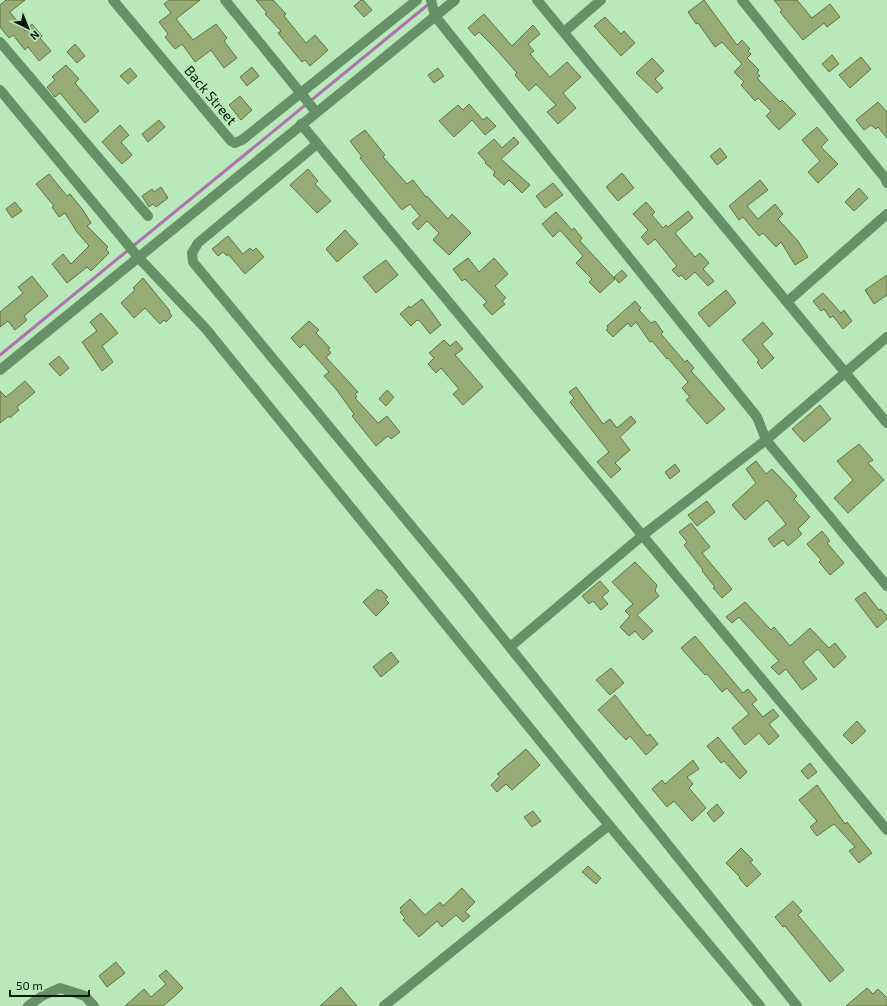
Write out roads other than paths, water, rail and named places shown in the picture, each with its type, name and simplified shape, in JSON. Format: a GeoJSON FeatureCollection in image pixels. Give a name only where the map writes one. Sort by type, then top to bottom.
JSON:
{"type":"FeatureCollection","features":[{"type":"Feature","properties":{"kind":"street","name":"Back Street"},"geometry":{"type":"LineString","coordinates":[[113,0],[231,141],[235,143],[242,140],[301,93]]}},
{"type":"Feature","properties":{"kind":"street"},"geometry":{"type":"LineString","coordinates":[[225,0],[316,112]]}},
{"type":"Feature","properties":{"kind":"street"},"geometry":{"type":"LineString","coordinates":[[301,93],[416,0]]}},
{"type":"Feature","properties":{"kind":"street"},"geometry":{"type":"LineString","coordinates":[[431,0],[435,16],[757,417],[766,440],[887,586]]}},
{"type":"Feature","properties":{"kind":"street"},"geometry":{"type":"LineString","coordinates":[[0,370],[454,0]]}},
{"type":"Feature","properties":{"kind":"street"},"geometry":{"type":"LineString","coordinates":[[537,0],[887,423]]}},
{"type":"Feature","properties":{"kind":"street"},"geometry":{"type":"LineString","coordinates":[[564,32],[601,0]]}},
{"type":"Feature","properties":{"kind":"street"},"geometry":{"type":"LineString","coordinates":[[742,0],[880,172],[887,183]]}},
{"type":"Feature","properties":{"kind":"street"},"geometry":{"type":"LineString","coordinates":[[0,42],[148,216]]}},
{"type":"Feature","properties":{"kind":"street"},"geometry":{"type":"LineString","coordinates":[[0,90],[138,257],[206,329],[608,825],[760,1006]]}},
{"type":"Feature","properties":{"kind":"street"},"geometry":{"type":"LineString","coordinates":[[301,124],[887,830]]}},
{"type":"Feature","properties":{"kind":"street"},"geometry":{"type":"LineString","coordinates":[[317,144],[198,243],[192,254],[193,262],[510,647],[797,1006]]}},
{"type":"Feature","properties":{"kind":"street"},"geometry":{"type":"LineString","coordinates":[[787,302],[887,214]]}},
{"type":"Feature","properties":{"kind":"street"},"geometry":{"type":"LineString","coordinates":[[510,647],[643,535],[766,440],[887,337]]}},
{"type":"Feature","properties":{"kind":"street"},"geometry":{"type":"LineString","coordinates":[[384,1006],[608,825]]}},
{"type":"Feature","properties":{"kind":"street"},"geometry":{"type":"LineString","coordinates":[[28,1006],[42,996],[60,988],[85,996],[94,1006]]}},
{"type":"Feature","properties":{"kind":"waterway"},"geometry":{"type":"LineString","coordinates":[[0,355],[430,3]]}}]}
